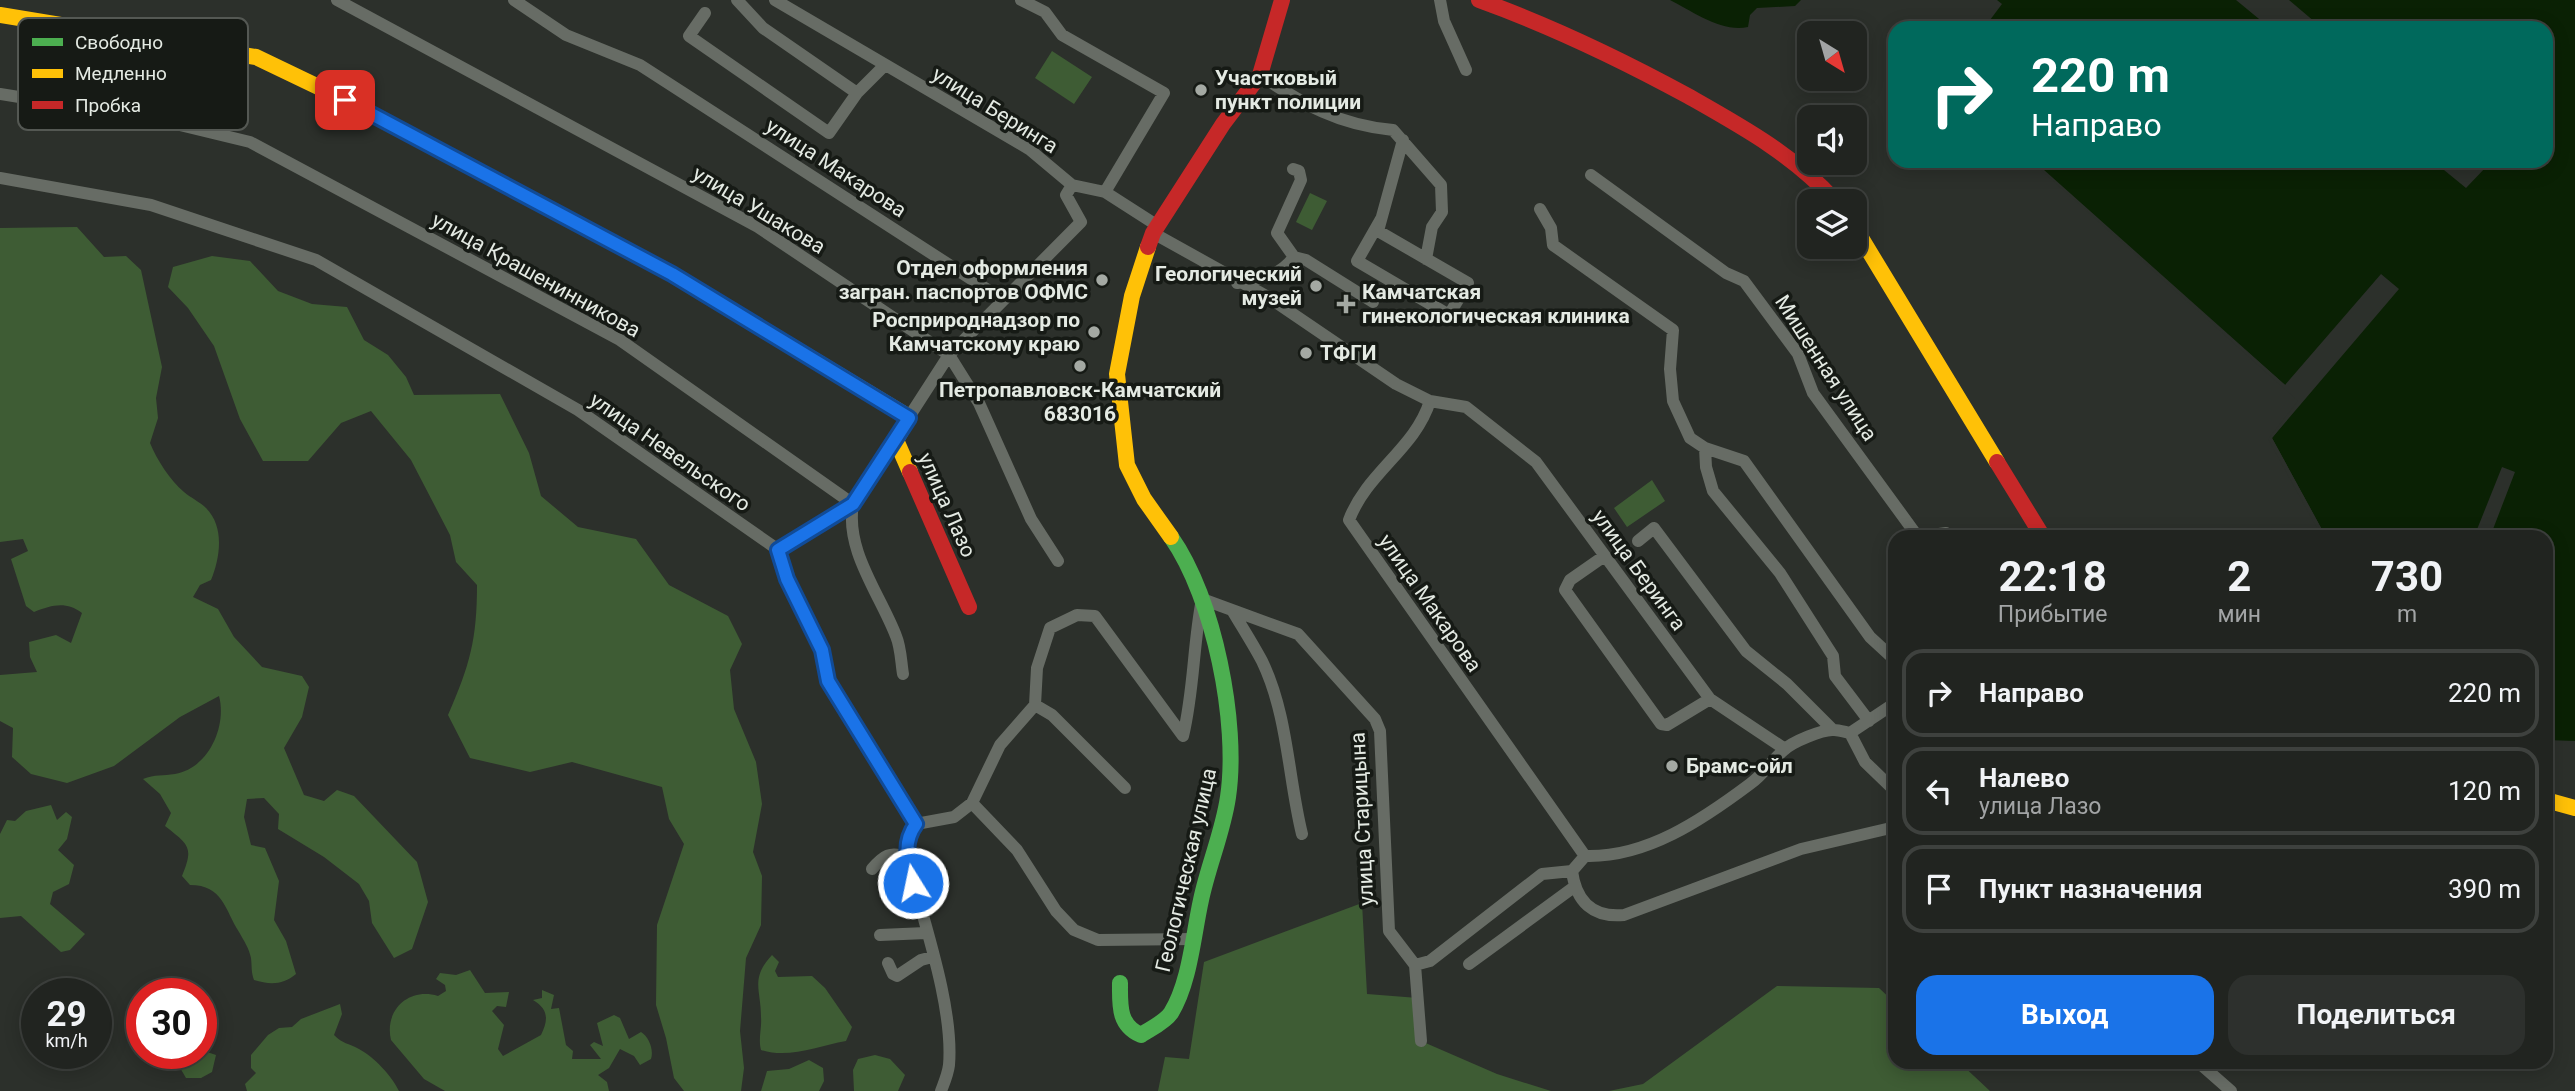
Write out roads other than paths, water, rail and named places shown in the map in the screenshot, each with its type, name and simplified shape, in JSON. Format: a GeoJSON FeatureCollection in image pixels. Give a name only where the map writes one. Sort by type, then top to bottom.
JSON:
{"type":"FeatureCollection","features":[{"type":"Feature","properties":{"kind":"street","name":"улица Ушакова"},"geometry":{"type":"LineString","coordinates":[[337,0],[758,227],[949,355],[979,403],[1031,519],[1058,561]]}},
{"type":"Feature","properties":{"kind":"street","name":"улица Макарова"},"geometry":{"type":"LineString","coordinates":[[514,0],[566,36],[640,65],[1002,299]]}},
{"type":"Feature","properties":{"kind":"street"},"geometry":{"type":"LineString","coordinates":[[737,0],[763,28],[857,93]]}},
{"type":"Feature","properties":{"kind":"street","name":"улица Беринга"},"geometry":{"type":"LineString","coordinates":[[775,0],[1029,149],[1072,185],[1105,192],[1155,229],[1237,283],[1268,297],[1396,384],[1430,401],[1466,407],[1536,462],[1603,557],[1710,699],[1785,749]]}},
{"type":"Feature","properties":{"kind":"street"},"geometry":{"type":"LineString","coordinates":[[1021,0],[1045,12],[1062,35],[1164,93],[1105,192]]}},
{"type":"Feature","properties":{"kind":"street","name":"Геологическая улица"},"geometry":{"type":"LineString","coordinates":[[1120,983],[1122,1023],[1130,1031],[1141,1035],[1170,1015],[1194,939],[1208,867],[1227,799],[1231,758],[1230,719],[1215,644],[1202,599],[1185,557],[1144,499],[1126,465],[1121,436],[1117,374],[1132,296],[1155,229],[1223,124],[1259,75],[1282,0]]}},
{"type":"Feature","properties":{"kind":"street"},"geometry":{"type":"LineString","coordinates":[[1440,0],[1444,21],[1466,69]]}},
{"type":"Feature","properties":{"kind":"street"},"geometry":{"type":"LineString","coordinates":[[1479,0],[1596,47],[1759,136],[1796,161],[1823,189]]}},
{"type":"Feature","properties":{"kind":"street"},"geometry":{"type":"LineString","coordinates":[[705,13],[689,36],[829,133],[857,93],[884,66]]}},
{"type":"Feature","properties":{"kind":"street"},"geometry":{"type":"LineString","coordinates":[[0,15],[18,18]]}},
{"type":"Feature","properties":{"kind":"street"},"geometry":{"type":"LineString","coordinates":[[248,56],[298,75],[672,274],[909,418],[949,355],[1081,222],[1066,195],[1072,185]]}},
{"type":"Feature","properties":{"kind":"street"},"geometry":{"type":"LineString","coordinates":[[1259,75],[1330,117],[1369,128],[1393,130],[1403,140],[1441,185],[1442,212],[1432,226],[1426,259]]}},
{"type":"Feature","properties":{"kind":"street","name":"улица Крашенинникова"},"geometry":{"type":"LineString","coordinates":[[0,94],[18,97]]}},
{"type":"Feature","properties":{"kind":"street","name":"улица Крашенинникова"},"geometry":{"type":"LineString","coordinates":[[198,130],[250,142],[620,340],[853,504]]}},
{"type":"Feature","properties":{"kind":"street"},"geometry":{"type":"LineString","coordinates":[[1381,219],[1357,261],[1450,315],[1468,283],[1378,231],[1403,140]]}},
{"type":"Feature","properties":{"kind":"street"},"geometry":{"type":"LineString","coordinates":[[1293,169],[1299,171],[1301,180],[1278,233],[1294,257],[1306,260],[1373,302]]}},
{"type":"Feature","properties":{"kind":"street","name":"Мишенная улица"},"geometry":{"type":"LineString","coordinates":[[1591,175],[1726,273],[1744,281],[1798,354],[1813,393],[1913,530]]}},
{"type":"Feature","properties":{"kind":"street","name":"улица Невельского"},"geometry":{"type":"LineString","coordinates":[[0,178],[151,205],[316,260],[578,410],[778,550]]}},
{"type":"Feature","properties":{"kind":"street"},"geometry":{"type":"LineString","coordinates":[[1540,209],[1551,228],[1553,244],[1673,330],[1670,369],[1673,401],[1690,438],[1705,448],[1744,461],[1870,637],[1888,654]]}},
{"type":"Feature","properties":{"kind":"street"},"geometry":{"type":"LineString","coordinates":[[1867,249],[2039,530]]}},
{"type":"Feature","properties":{"kind":"street"},"geometry":{"type":"LineString","coordinates":[[1237,283],[1274,276],[1287,267],[1294,257]]}},
{"type":"Feature","properties":{"kind":"street","name":"улица Макарова"},"geometry":{"type":"LineString","coordinates":[[1430,401],[1423,424],[1372,479],[1349,520],[1585,856]]}},
{"type":"Feature","properties":{"kind":"street","name":"улица Лазо"},"geometry":{"type":"LineString","coordinates":[[909,418],[896,440],[969,607]]}},
{"type":"Feature","properties":{"kind":"street"},"geometry":{"type":"LineString","coordinates":[[896,440],[853,504],[778,550],[787,579],[822,650],[828,681],[916,824]]}},
{"type":"Feature","properties":{"kind":"street"},"geometry":{"type":"LineString","coordinates":[[1705,448],[1706,467],[1713,491],[1780,573],[1833,656],[1835,676],[1869,720]]}},
{"type":"Feature","properties":{"kind":"street"},"geometry":{"type":"LineString","coordinates":[[853,504],[850,523],[874,592],[898,639],[903,674]]}},
{"type":"Feature","properties":{"kind":"street"},"geometry":{"type":"LineString","coordinates":[[1638,541],[1654,528],[1746,651],[1787,684],[1832,729],[1850,733],[1888,708]]}},
{"type":"Feature","properties":{"kind":"street"},"geometry":{"type":"LineString","coordinates":[[1603,557],[1570,580],[1565,590],[1661,724],[1667,725],[1710,699]]}},
{"type":"Feature","properties":{"kind":"street"},"geometry":{"type":"LineString","coordinates":[[941,1091],[949,1069],[950,1049],[932,957],[907,858],[908,835],[916,824],[954,817],[972,803],[1000,745],[1035,705],[1037,668],[1050,628],[1077,615],[1095,616],[1183,736],[1191,704],[1194,644],[1202,599]]}},
{"type":"Feature","properties":{"kind":"street","name":"улица Старицына"},"geometry":{"type":"LineString","coordinates":[[1202,599],[1298,634],[1375,719],[1380,731],[1389,931],[1415,965]]}},
{"type":"Feature","properties":{"kind":"street"},"geometry":{"type":"LineString","coordinates":[[1232,610],[1263,663],[1280,717],[1302,834]]}},
{"type":"Feature","properties":{"kind":"street"},"geometry":{"type":"LineString","coordinates":[[1035,705],[1052,715],[1125,788]]}},
{"type":"Feature","properties":{"kind":"street"},"geometry":{"type":"LineString","coordinates":[[1832,729],[1785,749],[1771,767],[1749,785],[1671,835],[1635,851],[1605,857],[1585,856],[1572,872],[1574,887],[1584,902],[1606,917],[1624,915],[1801,849],[1888,829]]}},
{"type":"Feature","properties":{"kind":"street"},"geometry":{"type":"LineString","coordinates":[[1850,733],[1865,762],[1888,784]]}},
{"type":"Feature","properties":{"kind":"street"},"geometry":{"type":"LineString","coordinates":[[2553,802],[2575,808]]}},
{"type":"Feature","properties":{"kind":"street"},"geometry":{"type":"LineString","coordinates":[[972,803],[1017,850],[1056,911],[1074,930],[1098,940],[1194,939]]}},
{"type":"Feature","properties":{"kind":"street"},"geometry":{"type":"LineString","coordinates":[[872,869],[885,855],[897,853],[907,858]]}},
{"type":"Feature","properties":{"kind":"street"},"geometry":{"type":"LineString","coordinates":[[1420,1041],[1415,965],[1430,961],[1542,874],[1572,872]]}},
{"type":"Feature","properties":{"kind":"street"},"geometry":{"type":"LineString","coordinates":[[1469,964],[1574,887]]}},
{"type":"Feature","properties":{"kind":"street"},"geometry":{"type":"LineString","coordinates":[[880,935],[926,933]]}},
{"type":"Feature","properties":{"kind":"street"},"geometry":{"type":"LineString","coordinates":[[888,962],[893,974],[897,976],[921,960],[932,957]]}},
{"type":"Feature","properties":{"kind":"street"},"geometry":{"type":"LineString","coordinates":[[2206,1069],[2231,1091]]}},
{"type":"Feature","properties":{"kind":"place","name":"Участковый пункт полиции"},"geometry":{"type":"Point","coordinates":[1201,90]}},
{"type":"Feature","properties":{"kind":"place","name":"Отдел оформления загран. паспортов ОФМС"},"geometry":{"type":"Point","coordinates":[1102,280]}},
{"type":"Feature","properties":{"kind":"place","name":"Геологический музей"},"geometry":{"type":"Point","coordinates":[1316,286]}},
{"type":"Feature","properties":{"kind":"place","name":"Камчатская гинекологическая клиника"},"geometry":{"type":"Point","coordinates":[1346,304]}},
{"type":"Feature","properties":{"kind":"place","name":"Росприроднадзор по Камчатскому краю"},"geometry":{"type":"Point","coordinates":[1094,332]}},
{"type":"Feature","properties":{"kind":"place","name":"ТФГИ"},"geometry":{"type":"Point","coordinates":[1306,353]}},
{"type":"Feature","properties":{"kind":"place","name":"Петропавловск-Камчатский 683016"},"geometry":{"type":"Point","coordinates":[1080,366]}},
{"type":"Feature","properties":{"kind":"place","name":"Брамс-ойл"},"geometry":{"type":"Point","coordinates":[1672,766]}}]}
